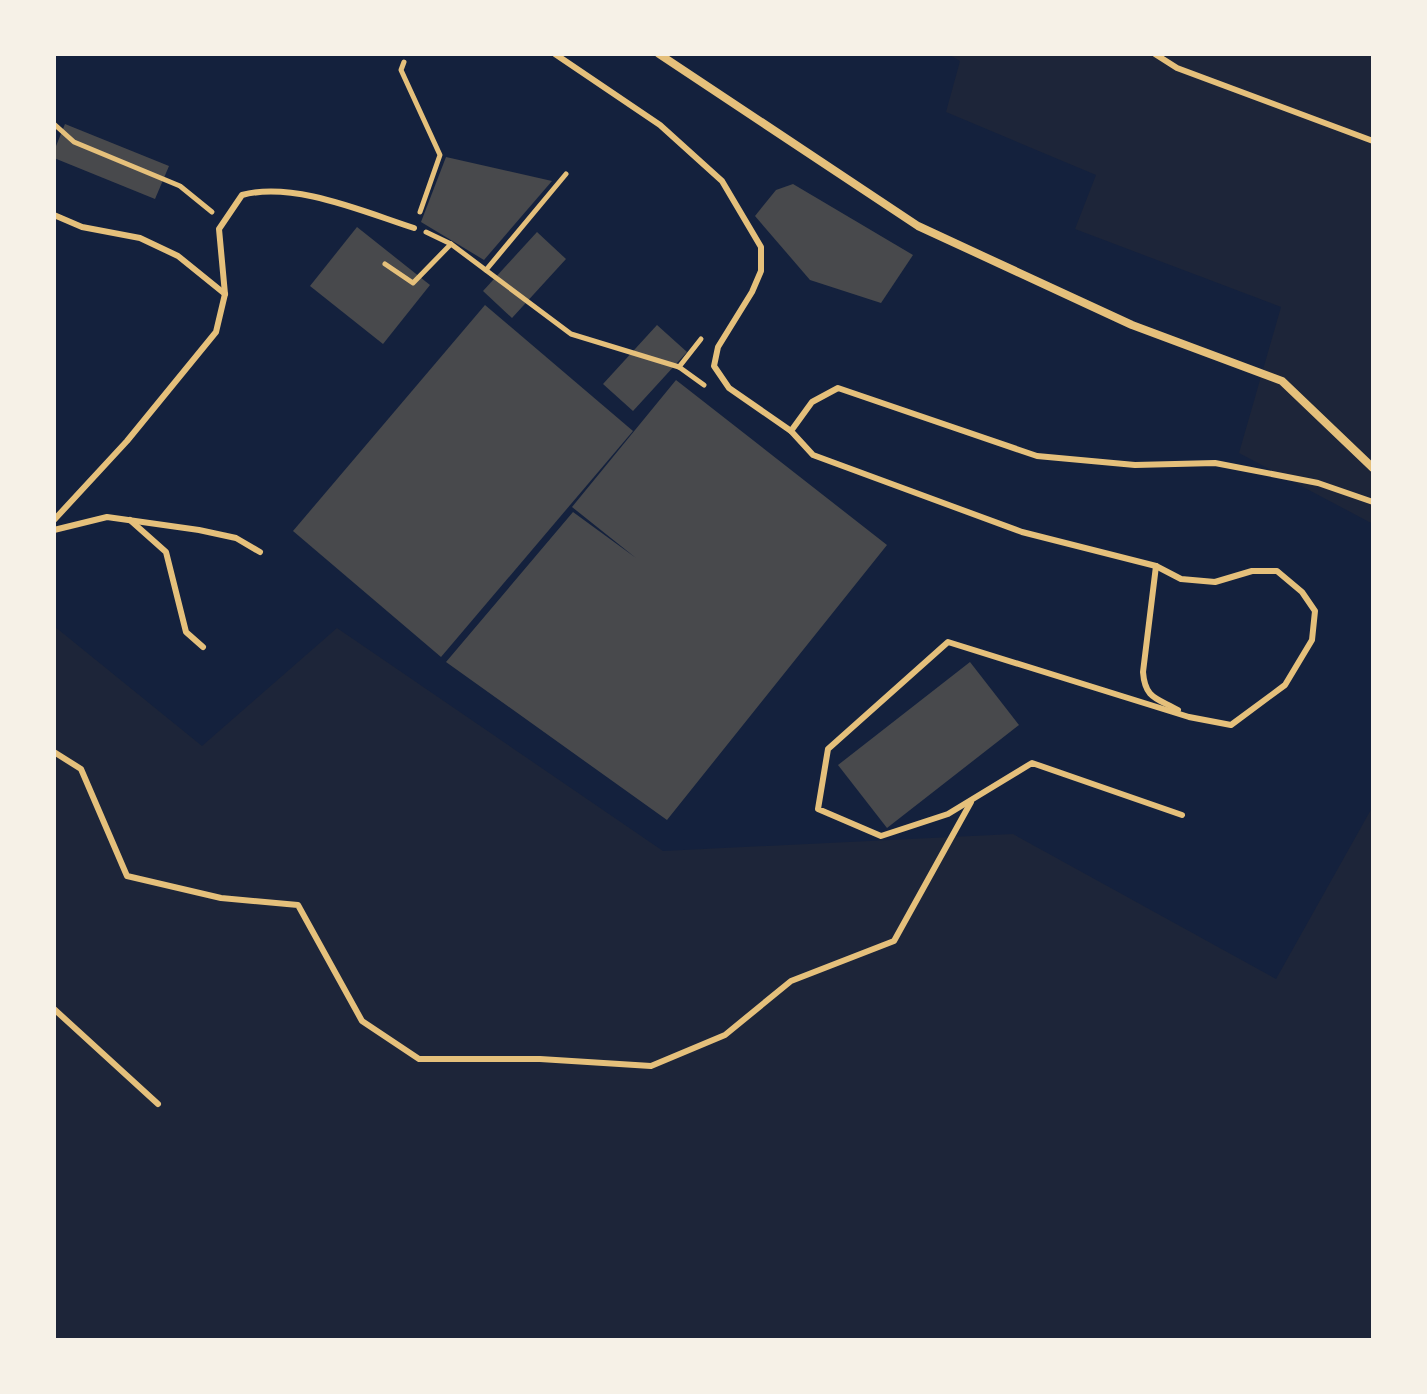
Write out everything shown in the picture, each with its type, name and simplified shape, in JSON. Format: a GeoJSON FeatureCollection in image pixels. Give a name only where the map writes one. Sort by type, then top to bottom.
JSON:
{"type":"FeatureCollection","features":[{"type":"Feature","properties":{"kind":"street"},"geometry":{"type":"LineString","coordinates":[[659,54],[918,226],[1132,325],[1282,381],[1373,468]]}},
{"type":"Feature","properties":{"kind":"lane"},"geometry":{"type":"LineString","coordinates":[[555,54],[660,125],[722,181],[761,247],[761,271],[752,292],[718,347],[714,366],[729,388],[791,431],[813,455],[1022,532],[1156,566],[1181,579],[1215,582],[1252,571],[1277,571],[1302,592],[1315,611],[1312,640],[1285,685],[1231,725],[1189,717],[948,642],[828,749],[818,809],[881,836],[948,814],[1032,763],[1182,815]]}},
{"type":"Feature","properties":{"kind":"lane"},"geometry":{"type":"LineString","coordinates":[[1155,54],[1177,68],[1373,141]]}},
{"type":"Feature","properties":{"kind":"lane"},"geometry":{"type":"LineString","coordinates":[[54,520],[127,441],[216,332],[225,294],[219,229],[242,195],[261,190],[326,200],[414,228]]}},
{"type":"Feature","properties":{"kind":"lane"},"geometry":{"type":"LineString","coordinates":[[54,215],[82,227],[140,238],[178,256],[225,294]]}},
{"type":"Feature","properties":{"kind":"lane"},"geometry":{"type":"LineString","coordinates":[[791,431],[812,402],[838,388],[1037,456],[1135,465],[1215,463],[1318,483],[1373,502]]}},
{"type":"Feature","properties":{"kind":"lane"},"geometry":{"type":"LineString","coordinates":[[54,530],[107,517],[236,538],[260,552]]}},
{"type":"Feature","properties":{"kind":"lane"},"geometry":{"type":"LineString","coordinates":[[130,520],[166,552],[186,632],[203,647]]}},
{"type":"Feature","properties":{"kind":"lane"},"geometry":{"type":"LineString","coordinates":[[1156,566],[1143,672],[1144,688],[1149,695],[1189,717]]}},
{"type":"Feature","properties":{"kind":"lane"},"geometry":{"type":"LineString","coordinates":[[54,752],[81,769],[127,876],[221,898],[298,905],[362,1021],[419,1059],[540,1059],[651,1066],[725,1035],[791,981],[894,941],[973,799]]}},
{"type":"Feature","properties":{"kind":"lane"},"geometry":{"type":"LineString","coordinates":[[54,1009],[158,1104]]}},
{"type":"Feature","properties":{"kind":"path"},"geometry":{"type":"LineString","coordinates":[[404,62],[401,70],[440,155],[414,228],[451,244],[571,334],[679,367],[713,392]]}},
{"type":"Feature","properties":{"kind":"path"},"geometry":{"type":"LineString","coordinates":[[54,124],[74,142],[180,186],[223,222]]}},
{"type":"Feature","properties":{"kind":"path"},"geometry":{"type":"LineString","coordinates":[[486,270],[566,174]]}},
{"type":"Feature","properties":{"kind":"path"},"geometry":{"type":"LineString","coordinates":[[385,264],[413,283],[451,244]]}},
{"type":"Feature","properties":{"kind":"shaded area"},"geometry":{"type":"Polygon","coordinates":[[[948,54],[1373,54],[1373,524],[1239,453],[1281,307],[1075,229],[1096,175],[946,112],[960,61],[948,54]]]}},
{"type":"Feature","properties":{"kind":"shaded area"},"geometry":{"type":"Polygon","coordinates":[[[54,626],[202,746],[337,628],[663,851],[1013,834],[1276,979],[1373,806],[1373,1340],[54,1340],[54,626]]]}},
{"type":"Feature","properties":{"kind":"building"},"geometry":{"type":"Polygon","coordinates":[[[65,124],[169,166],[155,199],[54,158],[65,124]]]}},
{"type":"Feature","properties":{"kind":"building"},"geometry":{"type":"Polygon","coordinates":[[[446,157],[552,181],[484,260],[421,222],[446,157]]]}},
{"type":"Feature","properties":{"kind":"building"},"geometry":{"type":"Polygon","coordinates":[[[793,184],[913,255],[881,303],[810,280],[755,216],[776,190],[793,184]]]}},
{"type":"Feature","properties":{"kind":"building"},"geometry":{"type":"Polygon","coordinates":[[[357,227],[430,285],[383,344],[310,286],[357,227]]]}},
{"type":"Feature","properties":{"kind":"building"},"geometry":{"type":"Polygon","coordinates":[[[537,232],[566,259],[512,318],[483,291],[537,232]]]}},
{"type":"Feature","properties":{"kind":"building"},"geometry":{"type":"Polygon","coordinates":[[[485,305],[633,431],[441,657],[293,531],[485,305]]]}},
{"type":"Feature","properties":{"kind":"building"},"geometry":{"type":"Polygon","coordinates":[[[657,325],[687,352],[633,411],[603,384],[657,325]]]}},
{"type":"Feature","properties":{"kind":"building"},"geometry":{"type":"Polygon","coordinates":[[[676,380],[887,545],[667,820],[446,662],[573,512],[636,558],[572,507],[676,380]]]}},
{"type":"Feature","properties":{"kind":"building"},"geometry":{"type":"Polygon","coordinates":[[[970,662],[1019,725],[887,828],[838,765],[970,662]]]}}]}
